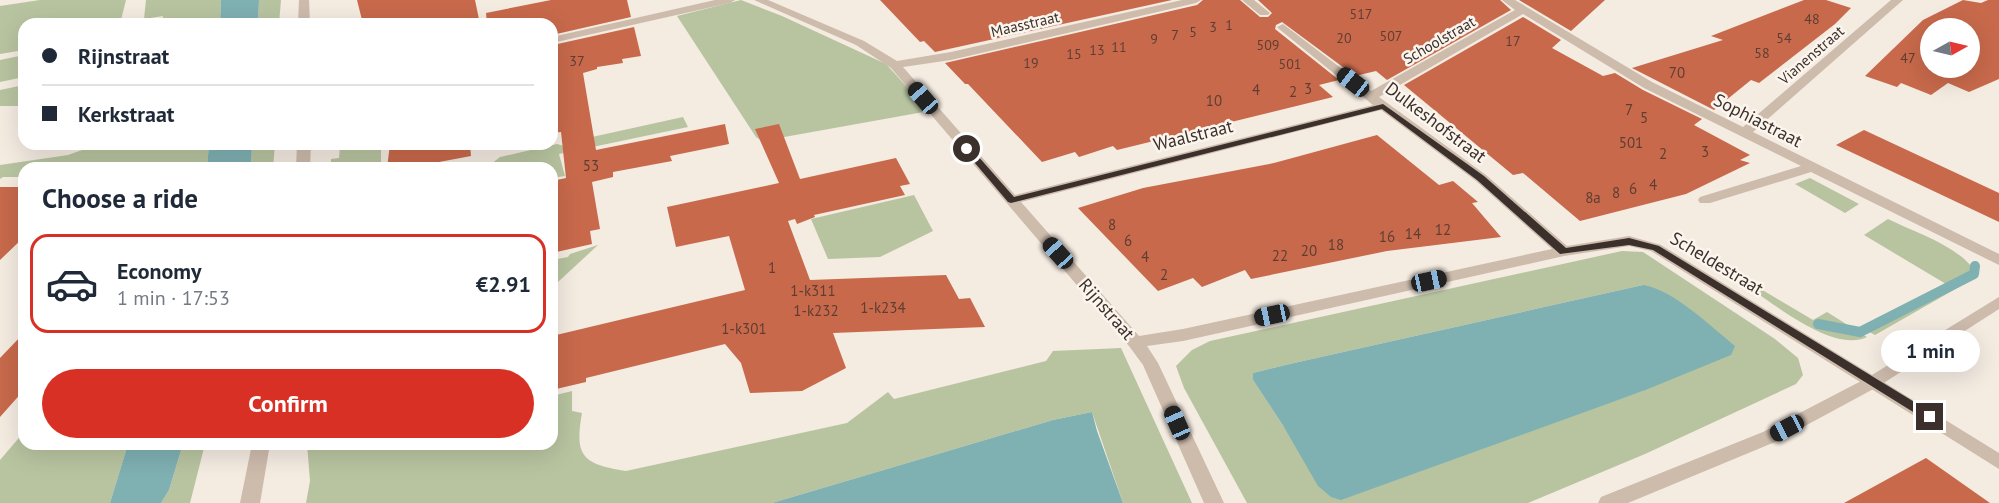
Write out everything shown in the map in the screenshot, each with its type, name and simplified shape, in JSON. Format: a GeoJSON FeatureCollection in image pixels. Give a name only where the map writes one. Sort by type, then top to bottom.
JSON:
{"type":"FeatureCollection","features":[{"type":"Feature","properties":{"kind":"street"},"geometry":{"type":"LineString","coordinates":[[304,0],[304,18]]}},
{"type":"Feature","properties":{"kind":"street"},"geometry":{"type":"LineString","coordinates":[[558,39],[730,0]]}},
{"type":"Feature","properties":{"kind":"street","name":"Rijnstraat"},"geometry":{"type":"LineString","coordinates":[[759,0],[858,42],[895,65],[1135,342],[1150,363],[1214,503]]}},
{"type":"Feature","properties":{"kind":"street","name":"Maasstraat"},"geometry":{"type":"LineString","coordinates":[[895,65],[951,56],[1196,0]]}},
{"type":"Feature","properties":{"kind":"street"},"geometry":{"type":"LineString","coordinates":[[1247,0],[1264,13]]}},
{"type":"Feature","properties":{"kind":"street","name":"Sophiastraat"},"geometry":{"type":"LineString","coordinates":[[1507,0],[1648,86],[1999,260]]}},
{"type":"Feature","properties":{"kind":"street","name":"Vianenstraat"},"geometry":{"type":"LineString","coordinates":[[1744,133],[1898,0]]}},
{"type":"Feature","properties":{"kind":"street","name":"Schoolstraat"},"geometry":{"type":"LineString","coordinates":[[1371,96],[1523,10]]}},
{"type":"Feature","properties":{"kind":"street","name":"Dulkeshofstraat"},"geometry":{"type":"LineString","coordinates":[[1282,27],[1383,106],[1481,178],[1564,251]]}},
{"type":"Feature","properties":{"kind":"street","name":"Waalstraat"},"geometry":{"type":"LineString","coordinates":[[1011,200],[1383,106]]}},
{"type":"Feature","properties":{"kind":"street"},"geometry":{"type":"LineString","coordinates":[[1705,200],[1813,167]]}},
{"type":"Feature","properties":{"kind":"street","name":"Scheldestraat"},"geometry":{"type":"LineString","coordinates":[[1135,342],[1183,335],[1564,251],[1629,242],[1656,248],[1999,462]]}},
{"type":"Feature","properties":{"kind":"street"},"geometry":{"type":"LineString","coordinates":[[1608,503],[1769,437],[1874,382],[1999,302]]}},
{"type":"Feature","properties":{"kind":"street"},"geometry":{"type":"LineString","coordinates":[[250,503],[260,450]]}},
{"type":"Feature","properties":{"kind":"green space"},"geometry":{"type":"Polygon","coordinates":[[[40,0],[126,0],[122,18],[18,18],[18,51],[0,54],[0,6],[40,0]]]}},
{"type":"Feature","properties":{"kind":"green space"},"geometry":{"type":"Polygon","coordinates":[[[146,0],[221,0],[220,18],[163,18],[163,16],[144,18],[146,0]]]}},
{"type":"Feature","properties":{"kind":"green space"},"geometry":{"type":"Polygon","coordinates":[[[259,0],[281,0],[280,18],[258,18],[259,0]]]}},
{"type":"Feature","properties":{"kind":"green space"},"geometry":{"type":"Polygon","coordinates":[[[741,0],[782,16],[886,64],[929,111],[762,141],[756,137],[677,16],[741,0]]]}},
{"type":"Feature","properties":{"kind":"green space"},"geometry":{"type":"Polygon","coordinates":[[[18,56],[18,78],[0,82],[0,60],[18,56]]]}},
{"type":"Feature","properties":{"kind":"green space"},"geometry":{"type":"Polygon","coordinates":[[[18,86],[18,106],[0,106],[0,90],[18,86]]]}},
{"type":"Feature","properties":{"kind":"green space"},"geometry":{"type":"Polygon","coordinates":[[[683,117],[688,127],[559,154],[565,176],[558,177],[558,162],[494,162],[500,157],[531,150],[558,150],[558,144],[564,146],[592,137],[683,117]]]}},
{"type":"Feature","properties":{"kind":"green space"},"geometry":{"type":"Polygon","coordinates":[[[82,150],[208,150],[208,162],[20,162],[68,155],[82,150]]]}},
{"type":"Feature","properties":{"kind":"green space"},"geometry":{"type":"Polygon","coordinates":[[[252,150],[274,150],[274,162],[251,162],[252,150]]]}},
{"type":"Feature","properties":{"kind":"green space"},"geometry":{"type":"Polygon","coordinates":[[[340,150],[381,150],[381,162],[331,162],[331,159],[339,158],[340,150]]]}},
{"type":"Feature","properties":{"kind":"green space"},"geometry":{"type":"Polygon","coordinates":[[[18,162],[18,177],[0,179],[0,165],[18,162]]]}},
{"type":"Feature","properties":{"kind":"green space"},"geometry":{"type":"Polygon","coordinates":[[[1810,178],[1859,204],[1845,213],[1795,184],[1810,178]]]}},
{"type":"Feature","properties":{"kind":"green space"},"geometry":{"type":"Polygon","coordinates":[[[914,195],[933,231],[880,257],[828,259],[811,219],[914,195]]]}},
{"type":"Feature","properties":{"kind":"green space"},"geometry":{"type":"Polygon","coordinates":[[[1888,219],[1947,247],[1958,254],[1975,271],[1973,279],[1875,335],[1862,328],[1946,284],[1864,235],[1888,219]]]}},
{"type":"Feature","properties":{"kind":"green space"},"geometry":{"type":"Polygon","coordinates":[[[598,245],[558,282],[558,259],[568,257],[570,254],[598,245]]]}},
{"type":"Feature","properties":{"kind":"green space"},"geometry":{"type":"Polygon","coordinates":[[[1622,251],[1643,252],[1775,339],[1798,358],[1803,375],[1796,384],[1645,454],[1528,503],[1247,503],[1184,388],[1176,366],[1192,350],[1210,341],[1622,251]],[[1643,285],[1253,373],[1253,380],[1284,427],[1555,421],[1643,391],[1643,285]]]}},
{"type":"Feature","properties":{"kind":"green space"},"geometry":{"type":"Polygon","coordinates":[[[1754,285],[1813,320],[1827,312],[1867,337],[1853,340],[1821,333],[1746,286],[1754,285]]]}},
{"type":"Feature","properties":{"kind":"green space"},"geometry":{"type":"Polygon","coordinates":[[[1121,348],[1192,503],[1123,503],[1092,412],[1053,420],[772,503],[306,503],[310,481],[307,450],[558,450],[558,394],[572,391],[572,411],[582,413],[579,440],[585,456],[600,465],[626,471],[847,423],[888,392],[894,399],[1046,361],[1053,351],[1121,348]]]}},
{"type":"Feature","properties":{"kind":"green space"},"geometry":{"type":"Polygon","coordinates":[[[18,439],[18,450],[126,450],[110,503],[0,503],[0,460],[18,439]]]}},
{"type":"Feature","properties":{"kind":"green space"},"geometry":{"type":"Polygon","coordinates":[[[181,450],[203,450],[190,503],[161,503],[169,490],[181,450]]]}},
{"type":"Feature","properties":{"kind":"water"},"geometry":{"type":"Polygon","coordinates":[[[221,0],[259,0],[258,18],[220,18],[221,0]]]}},
{"type":"Feature","properties":{"kind":"water"},"geometry":{"type":"Polygon","coordinates":[[[208,150],[252,150],[251,162],[208,162],[208,150]]]}},
{"type":"Feature","properties":{"kind":"water"},"geometry":{"type":"Polygon","coordinates":[[[1643,285],[1667,294],[1703,319],[1735,346],[1731,355],[1643,391],[1341,500],[1331,497],[1318,486],[1284,427],[1253,380],[1253,373],[1294,363],[1643,285]]]}},
{"type":"Feature","properties":{"kind":"water"},"geometry":{"type":"Polygon","coordinates":[[[1092,412],[1123,503],[772,503],[1053,420],[1092,412]]]}},
{"type":"Feature","properties":{"kind":"water"},"geometry":{"type":"Polygon","coordinates":[[[126,450],[181,450],[169,490],[161,503],[110,503],[126,450]]]}},
{"type":"Feature","properties":{"kind":"building"},"geometry":{"type":"Polygon","coordinates":[[[357,0],[475,0],[479,18],[362,18],[357,0]]]}},
{"type":"Feature","properties":{"kind":"building"},"geometry":{"type":"Polygon","coordinates":[[[551,0],[627,0],[631,17],[558,34],[558,18],[486,18],[486,13],[551,0]]]}},
{"type":"Feature","properties":{"kind":"building"},"geometry":{"type":"Polygon","coordinates":[[[880,0],[1172,0],[935,52],[924,41],[920,42],[880,0]]]}},
{"type":"Feature","properties":{"kind":"building"},"geometry":{"type":"Polygon","coordinates":[[[1203,0],[1240,0],[1260,17],[1268,17],[1272,13],[1258,0],[1500,0],[1511,10],[1387,80],[1376,71],[1355,76],[1282,22],[1276,25],[1275,29],[1339,80],[1319,85],[1333,97],[1117,150],[1113,146],[1079,157],[1075,152],[1042,162],[945,63],[1197,5],[1203,0]]]}},
{"type":"Feature","properties":{"kind":"building"},"geometry":{"type":"Polygon","coordinates":[[[1519,0],[1605,0],[1571,31],[1519,0]]]}},
{"type":"Feature","properties":{"kind":"building"},"geometry":{"type":"Polygon","coordinates":[[[1804,0],[1826,0],[1851,8],[1835,24],[1759,83],[1751,80],[1714,110],[1632,68],[1723,40],[1711,36],[1804,0]]]}},
{"type":"Feature","properties":{"kind":"building"},"geometry":{"type":"Polygon","coordinates":[[[1963,0],[1981,3],[1988,0],[1999,0],[1999,79],[1969,92],[1948,83],[1931,95],[1901,83],[1897,87],[1865,76],[1920,23],[1920,78],[1980,78],[1980,18],[1927,18],[1963,0]]]}},
{"type":"Feature","properties":{"kind":"building"},"geometry":{"type":"Polygon","coordinates":[[[1523,17],[1561,40],[1552,48],[1603,76],[1615,73],[1643,90],[1702,119],[1694,125],[1750,155],[1740,160],[1750,163],[1686,194],[1580,221],[1523,173],[1513,175],[1404,85],[1523,17]]]}},
{"type":"Feature","properties":{"kind":"building"},"geometry":{"type":"Polygon","coordinates":[[[634,27],[641,56],[622,59],[623,63],[597,67],[597,69],[583,73],[596,150],[725,124],[729,144],[670,156],[672,161],[613,172],[613,177],[592,182],[600,229],[590,231],[592,244],[558,252],[558,180],[566,178],[561,132],[558,132],[558,44],[634,27]]]}},
{"type":"Feature","properties":{"kind":"building"},"geometry":{"type":"Polygon","coordinates":[[[779,124],[800,179],[896,158],[910,184],[900,186],[905,195],[814,215],[815,217],[797,224],[795,219],[788,221],[810,280],[946,275],[959,299],[970,298],[985,327],[833,333],[846,368],[802,391],[750,393],[741,363],[725,344],[586,378],[586,382],[558,389],[558,335],[745,290],[729,236],[676,247],[667,207],[779,183],[755,129],[779,124]]]}},
{"type":"Feature","properties":{"kind":"building"},"geometry":{"type":"Polygon","coordinates":[[[1864,130],[1999,193],[1999,222],[1836,145],[1864,130]]]}},
{"type":"Feature","properties":{"kind":"building"},"geometry":{"type":"Polygon","coordinates":[[[1377,135],[1439,185],[1453,181],[1478,202],[1472,203],[1501,237],[1387,251],[1251,279],[1245,270],[1202,287],[1193,278],[1158,291],[1078,208],[1143,188],[1274,163],[1377,135]]]}},
{"type":"Feature","properties":{"kind":"building"},"geometry":{"type":"Polygon","coordinates":[[[389,150],[470,150],[471,156],[439,162],[388,162],[389,150]]]}},
{"type":"Feature","properties":{"kind":"building"},"geometry":{"type":"Polygon","coordinates":[[[0,187],[18,187],[18,243],[0,260],[0,187]]]}},
{"type":"Feature","properties":{"kind":"building"},"geometry":{"type":"Polygon","coordinates":[[[18,339],[18,397],[0,417],[0,358],[18,339]]]}},
{"type":"Feature","properties":{"kind":"building"},"geometry":{"type":"Polygon","coordinates":[[[1926,458],[1990,503],[1844,503],[1926,458]]]}},
{"type":"Feature","properties":{"kind":"waterway"},"geometry":{"type":"LineString","coordinates":[[1818,324],[1860,332],[1974,274],[1975,266]]}},
{"type":"Feature","properties":{"kind":"route"},"geometry":{"type":"LineString","coordinates":[[967,149],[1011,200],[1383,106],[1481,178],[1564,251],[1629,242],[1656,248],[1930,417]]}}]}
